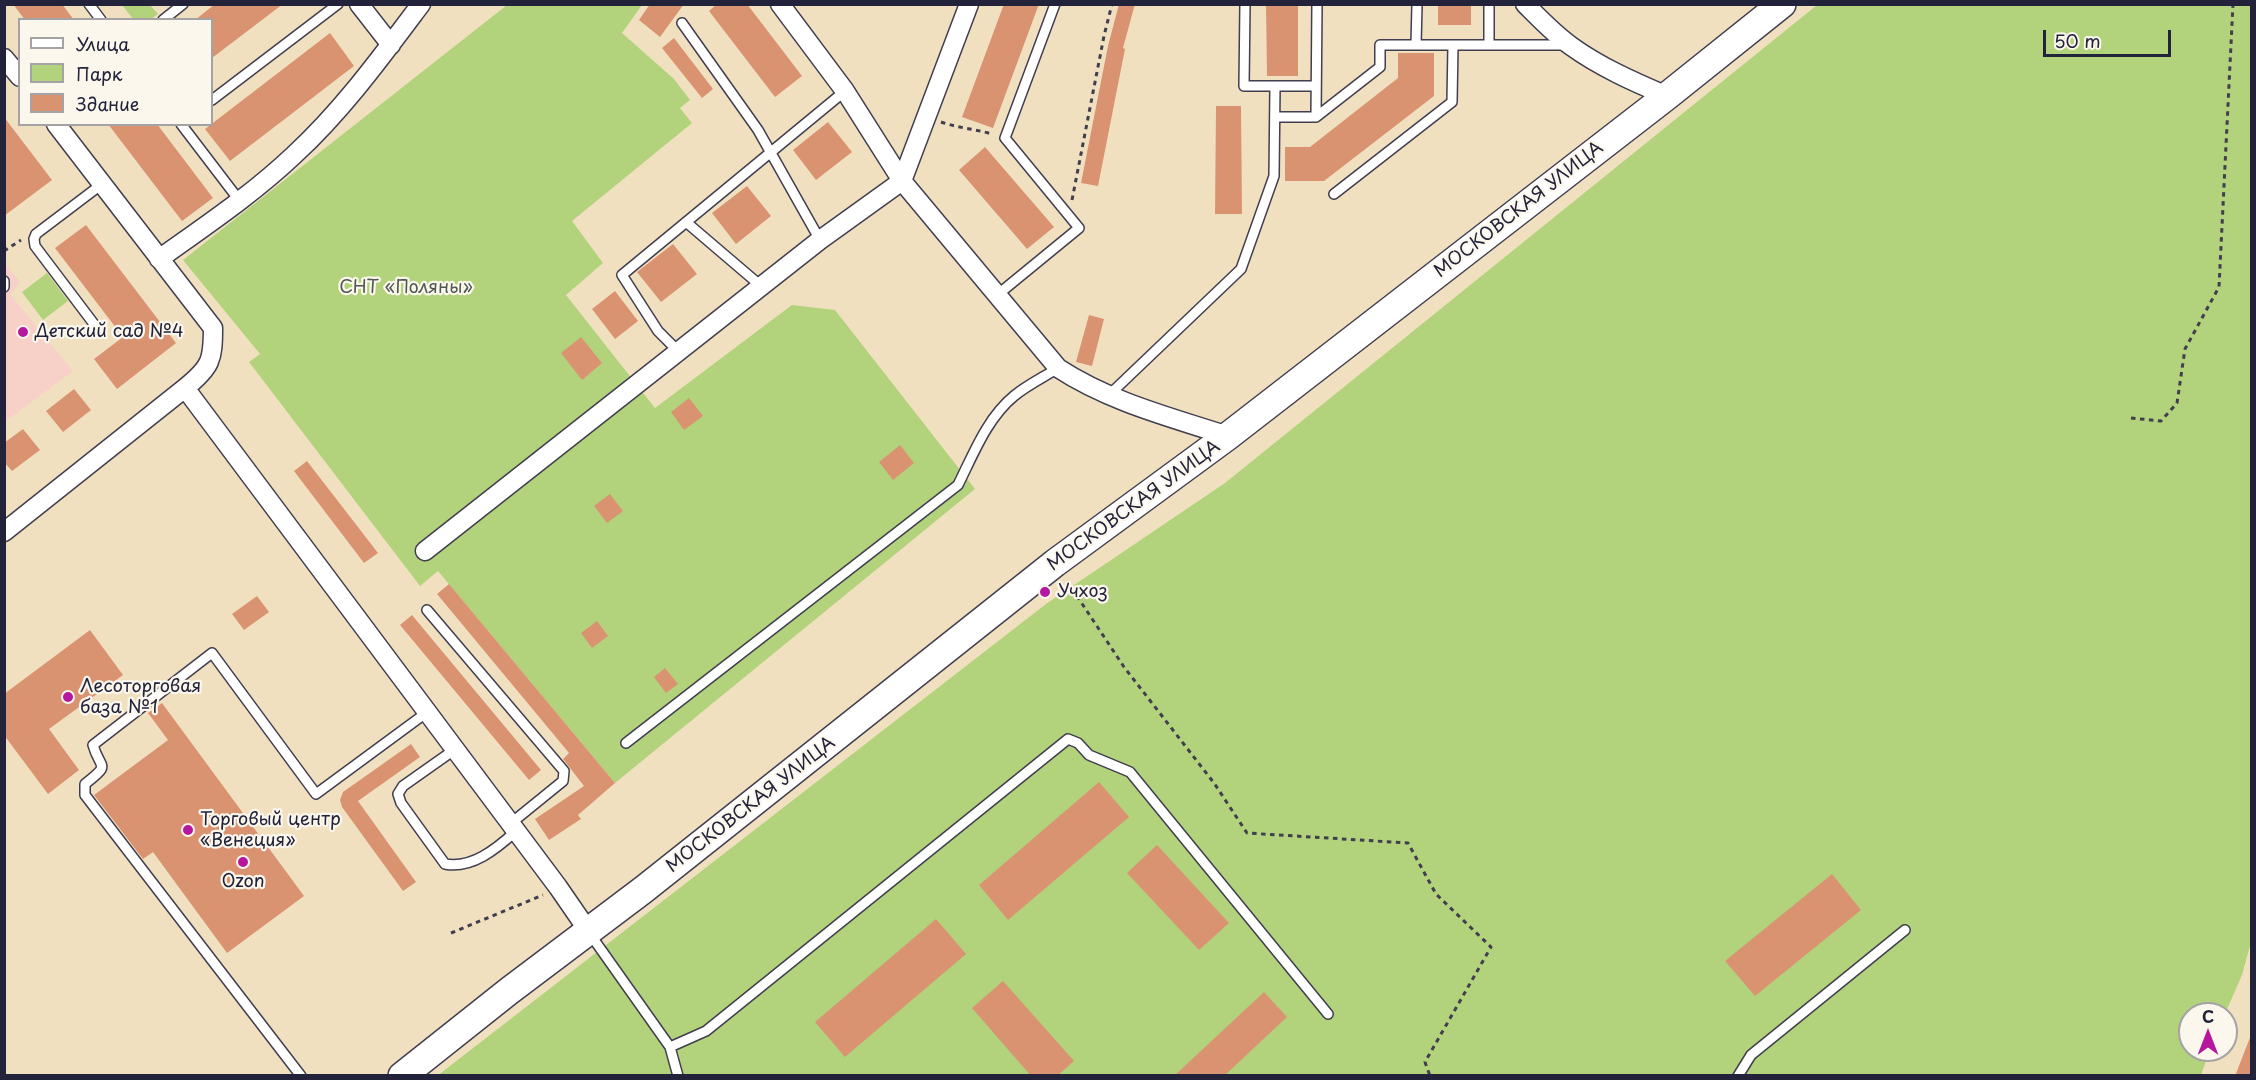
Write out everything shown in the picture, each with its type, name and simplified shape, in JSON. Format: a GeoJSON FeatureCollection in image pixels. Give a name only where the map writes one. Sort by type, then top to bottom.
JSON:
{"type":"FeatureCollection","features":[{"type":"Feature","properties":{"kind":"main road","name":"МОСКОВСКАЯ УЛИЦА"},"geometry":{"type":"LineString","coordinates":[[402,1076],[509,991],[589,932],[1055,563],[1228,436],[1667,96],[1782,4]]}},
{"type":"Feature","properties":{"kind":"street"},"geometry":{"type":"LineString","coordinates":[[359,4],[390,45]]}},
{"type":"Feature","properties":{"kind":"street"},"geometry":{"type":"LineString","coordinates":[[159,259],[239,200],[294,155],[337,109],[421,4]]}},
{"type":"Feature","properties":{"kind":"street"},"geometry":{"type":"LineString","coordinates":[[780,4],[845,91],[902,181],[1058,368],[1081,383],[1108,396],[1228,436]]}},
{"type":"Feature","properties":{"kind":"street"},"geometry":{"type":"LineString","coordinates":[[425,551],[760,286],[902,181],[969,4]]}},
{"type":"Feature","properties":{"kind":"street"},"geometry":{"type":"LineString","coordinates":[[1525,4],[1569,45],[1631,80],[1667,96]]}},
{"type":"Feature","properties":{"kind":"street"},"geometry":{"type":"LineString","coordinates":[[4,58],[18,75]]}},
{"type":"Feature","properties":{"kind":"street"},"geometry":{"type":"LineString","coordinates":[[4,532],[202,374],[213,354],[213,328],[58,126]]}},
{"type":"Feature","properties":{"kind":"street"},"geometry":{"type":"LineString","coordinates":[[185,388],[558,887],[589,932]]}},
{"type":"Feature","properties":{"kind":"lane"},"geometry":{"type":"LineString","coordinates":[[89,4],[100,18]]}},
{"type":"Feature","properties":{"kind":"lane"},"geometry":{"type":"LineString","coordinates":[[166,18],[183,4]]}},
{"type":"Feature","properties":{"kind":"lane"},"geometry":{"type":"LineString","coordinates":[[213,99],[338,4]]}},
{"type":"Feature","properties":{"kind":"lane"},"geometry":{"type":"LineString","coordinates":[[996,296],[1079,228],[1005,138],[1055,4]]}},
{"type":"Feature","properties":{"kind":"lane"},"geometry":{"type":"LineString","coordinates":[[1245,4],[1244,86],[1316,86]]}},
{"type":"Feature","properties":{"kind":"lane"},"geometry":{"type":"LineString","coordinates":[[1316,117],[1317,4]]}},
{"type":"Feature","properties":{"kind":"lane"},"geometry":{"type":"LineString","coordinates":[[1416,45],[1417,4]]}},
{"type":"Feature","properties":{"kind":"lane"},"geometry":{"type":"LineString","coordinates":[[1489,4],[1489,45]]}},
{"type":"Feature","properties":{"kind":"lane"},"geometry":{"type":"LineString","coordinates":[[682,23],[758,130],[820,240]]}},
{"type":"Feature","properties":{"kind":"lane"},"geometry":{"type":"LineString","coordinates":[[1275,117],[1316,117],[1380,67],[1380,45],[1569,45]]}},
{"type":"Feature","properties":{"kind":"lane"},"geometry":{"type":"LineString","coordinates":[[1334,194],[1452,102],[1453,45]]}},
{"type":"Feature","properties":{"kind":"lane"},"geometry":{"type":"LineString","coordinates":[[1108,396],[1241,269],[1274,176],[1275,86]]}},
{"type":"Feature","properties":{"kind":"lane"},"geometry":{"type":"LineString","coordinates":[[678,351],[658,331],[622,275],[845,91]]}},
{"type":"Feature","properties":{"kind":"lane"},"geometry":{"type":"LineString","coordinates":[[183,126],[239,200]]}},
{"type":"Feature","properties":{"kind":"lane"},"geometry":{"type":"LineString","coordinates":[[97,328],[35,246],[33,239],[36,234],[102,184]]}},
{"type":"Feature","properties":{"kind":"lane"},"geometry":{"type":"LineString","coordinates":[[686,222],[760,286]]}},
{"type":"Feature","properties":{"kind":"lane"},"geometry":{"type":"LineString","coordinates":[[4,281],[4,287]]}},
{"type":"Feature","properties":{"kind":"lane"},"geometry":{"type":"LineString","coordinates":[[626,743],[958,484],[985,433],[1003,407],[1014,396],[1058,368]]}},
{"type":"Feature","properties":{"kind":"lane"},"geometry":{"type":"LineString","coordinates":[[428,610],[564,771],[565,776],[563,781],[513,828],[501,845],[469,864],[458,866],[445,864],[400,803],[398,794],[403,786],[454,750]]}},
{"type":"Feature","properties":{"kind":"lane"},"geometry":{"type":"LineString","coordinates":[[301,1076],[85,795],[86,784],[100,772],[103,766],[93,745],[212,652],[316,794],[426,712]]}},
{"type":"Feature","properties":{"kind":"lane"},"geometry":{"type":"LineString","coordinates":[[670,1047],[706,1031],[1068,739],[1078,743],[1089,755],[1130,772],[1328,1014]]}},
{"type":"Feature","properties":{"kind":"lane"},"geometry":{"type":"LineString","coordinates":[[1738,1076],[1751,1055],[1905,930]]}},
{"type":"Feature","properties":{"kind":"lane"},"geometry":{"type":"LineString","coordinates":[[589,932],[670,1047],[678,1076]]}},
{"type":"Feature","properties":{"kind":"path"},"geometry":{"type":"LineString","coordinates":[[1069,216],[1112,4]]}},
{"type":"Feature","properties":{"kind":"path"},"geometry":{"type":"LineString","coordinates":[[2131,418],[2161,421],[2176,403],[2185,349],[2219,287],[2234,4]]}},
{"type":"Feature","properties":{"kind":"path"},"geometry":{"type":"LineString","coordinates":[[928,117],[960,129],[979,130],[1005,138]]}},
{"type":"Feature","properties":{"kind":"path"},"geometry":{"type":"LineString","coordinates":[[4,251],[24,237],[33,239]]}},
{"type":"Feature","properties":{"kind":"path"},"geometry":{"type":"LineString","coordinates":[[1055,563],[1124,667],[1214,783],[1247,833],[1408,843],[1436,894],[1491,947],[1425,1062],[1430,1076]]}},
{"type":"Feature","properties":{"kind":"path"},"geometry":{"type":"LineString","coordinates":[[451,933],[546,894]]}},
{"type":"Feature","properties":{"kind":"shaded area","name":"Детский сад №4"},"geometry":{"type":"Polygon","coordinates":[[[4,263],[21,282],[10,294],[73,371],[5,422],[4,263]]]}},
{"type":"Feature","properties":{"kind":"green space"},"geometry":{"type":"Polygon","coordinates":[[[122,5],[150,5],[158,14],[152,18],[132,18],[122,5]]]}},
{"type":"Feature","properties":{"kind":"green space","name":"СНТ «Поляны»"},"geometry":{"type":"Polygon","coordinates":[[[507,5],[642,5],[622,33],[674,79],[690,100],[680,108],[692,123],[572,221],[603,263],[566,295],[655,408],[792,305],[835,310],[975,489],[615,783],[438,571],[420,586],[249,362],[260,354],[183,260],[507,5]]]}},
{"type":"Feature","properties":{"kind":"green space"},"geometry":{"type":"Polygon","coordinates":[[[1817,5],[2251,5],[2251,942],[2242,975],[2230,1002],[2178,1002],[2178,1062],[2206,1062],[2201,1075],[437,1076],[1046,604],[1225,483],[1817,5]]]}},
{"type":"Feature","properties":{"kind":"green space"},"geometry":{"type":"Polygon","coordinates":[[[47,273],[68,301],[43,320],[22,292],[47,273]]]}},
{"type":"Feature","properties":{"kind":"building"},"geometry":{"type":"Polygon","coordinates":[[[13,4],[62,4],[72,18],[24,18],[13,4]]]}},
{"type":"Feature","properties":{"kind":"building"},"geometry":{"type":"Polygon","coordinates":[[[215,4],[283,4],[213,57],[213,18],[198,18],[215,4]]]}},
{"type":"Feature","properties":{"kind":"building"},"geometry":{"type":"Polygon","coordinates":[[[650,4],[684,4],[660,37],[639,20],[650,4]]]}},
{"type":"Feature","properties":{"kind":"building"},"geometry":{"type":"Polygon","coordinates":[[[717,4],[747,4],[802,76],[775,97],[709,11],[717,4]]]}},
{"type":"Feature","properties":{"kind":"building"},"geometry":{"type":"Polygon","coordinates":[[[1004,4],[1039,4],[993,128],[962,117],[1004,4]]]}},
{"type":"Feature","properties":{"kind":"building"},"geometry":{"type":"Polygon","coordinates":[[[1119,4],[1135,4],[1123,48],[1125,49],[1098,186],[1081,183],[1108,46],[1119,4]]]}},
{"type":"Feature","properties":{"kind":"building"},"geometry":{"type":"Polygon","coordinates":[[[1266,4],[1298,4],[1298,76],[1267,76],[1266,4]]]}},
{"type":"Feature","properties":{"kind":"building"},"geometry":{"type":"Polygon","coordinates":[[[1438,4],[1471,4],[1471,25],[1438,25],[1438,4]]]}},
{"type":"Feature","properties":{"kind":"building"},"geometry":{"type":"Polygon","coordinates":[[[330,33],[354,66],[230,161],[205,129],[213,126],[213,123],[330,33]]]}},
{"type":"Feature","properties":{"kind":"building"},"geometry":{"type":"Polygon","coordinates":[[[674,38],[713,89],[702,98],[662,48],[674,38]]]}},
{"type":"Feature","properties":{"kind":"building"},"geometry":{"type":"Polygon","coordinates":[[[1398,53],[1434,53],[1434,96],[1324,181],[1285,181],[1285,147],[1310,147],[1398,78],[1398,53]]]}},
{"type":"Feature","properties":{"kind":"building"},"geometry":{"type":"Polygon","coordinates":[[[1216,106],[1241,106],[1242,214],[1215,214],[1216,106]]]}},
{"type":"Feature","properties":{"kind":"building"},"geometry":{"type":"Polygon","coordinates":[[[4,117],[52,180],[4,216],[4,117]]]}},
{"type":"Feature","properties":{"kind":"building"},"geometry":{"type":"Polygon","coordinates":[[[828,122],[852,152],[816,180],[793,150],[828,122]]]}},
{"type":"Feature","properties":{"kind":"building"},"geometry":{"type":"Polygon","coordinates":[[[110,126],[159,126],[213,198],[182,221],[110,126]]]}},
{"type":"Feature","properties":{"kind":"building"},"geometry":{"type":"Polygon","coordinates":[[[985,147],[1054,227],[1027,249],[959,170],[985,147]]]}},
{"type":"Feature","properties":{"kind":"building"},"geometry":{"type":"Polygon","coordinates":[[[747,186],[771,216],[736,244],[712,213],[747,186]]]}},
{"type":"Feature","properties":{"kind":"building"},"geometry":{"type":"Polygon","coordinates":[[[86,225],[176,343],[117,389],[94,359],[123,337],[55,248],[86,225]]]}},
{"type":"Feature","properties":{"kind":"building"},"geometry":{"type":"Polygon","coordinates":[[[673,244],[697,274],[661,302],[637,272],[673,244]]]}},
{"type":"Feature","properties":{"kind":"building"},"geometry":{"type":"Polygon","coordinates":[[[615,291],[638,321],[615,339],[592,309],[615,291]]]}},
{"type":"Feature","properties":{"kind":"building"},"geometry":{"type":"Polygon","coordinates":[[[1089,315],[1104,319],[1092,366],[1076,362],[1089,315]]]}},
{"type":"Feature","properties":{"kind":"building"},"geometry":{"type":"Polygon","coordinates":[[[581,337],[602,363],[582,380],[561,353],[581,337]]]}},
{"type":"Feature","properties":{"kind":"building"},"geometry":{"type":"Polygon","coordinates":[[[74,389],[91,410],[63,432],[46,411],[74,389]]]}},
{"type":"Feature","properties":{"kind":"building"},"geometry":{"type":"Polygon","coordinates":[[[689,398],[703,416],[684,430],[671,412],[689,398]]]}},
{"type":"Feature","properties":{"kind":"building"},"geometry":{"type":"Polygon","coordinates":[[[23,429],[40,450],[12,471],[4,462],[4,443],[23,429]]]}},
{"type":"Feature","properties":{"kind":"building"},"geometry":{"type":"Polygon","coordinates":[[[900,445],[914,463],[893,480],[879,462],[900,445]]]}},
{"type":"Feature","properties":{"kind":"building"},"geometry":{"type":"Polygon","coordinates":[[[307,461],[378,553],[364,563],[294,471],[307,461]]]}},
{"type":"Feature","properties":{"kind":"building"},"geometry":{"type":"Polygon","coordinates":[[[610,494],[623,511],[607,523],[594,506],[610,494]]]}},
{"type":"Feature","properties":{"kind":"building"},"geometry":{"type":"Polygon","coordinates":[[[449,584],[615,783],[578,815],[581,819],[549,840],[535,819],[584,786],[563,759],[569,753],[437,594],[449,584]]]}},
{"type":"Feature","properties":{"kind":"building"},"geometry":{"type":"Polygon","coordinates":[[[257,596],[269,612],[244,630],[232,614],[257,596]]]}},
{"type":"Feature","properties":{"kind":"building"},"geometry":{"type":"Polygon","coordinates":[[[412,615],[541,770],[529,780],[400,625],[412,615]]]}},
{"type":"Feature","properties":{"kind":"building"},"geometry":{"type":"Polygon","coordinates":[[[597,621],[608,636],[592,648],[581,633],[597,621]]]}},
{"type":"Feature","properties":{"kind":"building"},"geometry":{"type":"Polygon","coordinates":[[[90,630],[123,675],[49,729],[79,770],[48,794],[4,735],[4,694],[90,630]]]}},
{"type":"Feature","properties":{"kind":"building"},"geometry":{"type":"Polygon","coordinates":[[[665,668],[678,684],[666,693],[654,677],[665,668]]]}},
{"type":"Feature","properties":{"kind":"building"},"geometry":{"type":"Polygon","coordinates":[[[162,703],[304,896],[227,953],[153,852],[143,859],[94,795],[168,740],[148,713],[162,703]]]}},
{"type":"Feature","properties":{"kind":"building"},"geometry":{"type":"Polygon","coordinates":[[[411,744],[420,757],[358,801],[416,882],[403,891],[342,807],[340,800],[343,792],[411,744]]]}},
{"type":"Feature","properties":{"kind":"building"},"geometry":{"type":"Polygon","coordinates":[[[1099,782],[1129,817],[1008,920],[979,885],[1099,782]]]}},
{"type":"Feature","properties":{"kind":"building"},"geometry":{"type":"Polygon","coordinates":[[[1157,845],[1229,923],[1199,950],[1127,873],[1157,845]]]}},
{"type":"Feature","properties":{"kind":"building"},"geometry":{"type":"Polygon","coordinates":[[[1832,874],[1861,910],[1755,996],[1725,961],[1832,874]]]}},
{"type":"Feature","properties":{"kind":"building"},"geometry":{"type":"Polygon","coordinates":[[[936,919],[966,954],[845,1057],[815,1022],[936,919]]]}},
{"type":"Feature","properties":{"kind":"building"},"geometry":{"type":"Polygon","coordinates":[[[1003,981],[1074,1061],[1057,1076],[1031,1076],[972,1008],[1003,981]]]}},
{"type":"Feature","properties":{"kind":"building"},"geometry":{"type":"Polygon","coordinates":[[[1264,992],[1287,1017],[1224,1076],[1174,1076],[1264,992]]]}},
{"type":"Feature","properties":{"kind":"building"},"geometry":{"type":"Polygon","coordinates":[[[2251,1035],[2252,1076],[2235,1076],[2251,1035]]]}},
{"type":"Feature","properties":{"kind":"place","name":"Детский сад №4"},"geometry":{"type":"Point","coordinates":[23,332]}},
{"type":"Feature","properties":{"kind":"place","name":"Учхоз"},"geometry":{"type":"Point","coordinates":[1045,592]}},
{"type":"Feature","properties":{"kind":"place","name":"Лесоторговая база №1"},"geometry":{"type":"Point","coordinates":[68,697]}},
{"type":"Feature","properties":{"kind":"place","name":"Торговый центр «Венеция»"},"geometry":{"type":"Point","coordinates":[188,830]}},
{"type":"Feature","properties":{"kind":"place","name":"Ozon"},"geometry":{"type":"Point","coordinates":[243,862]}}]}
